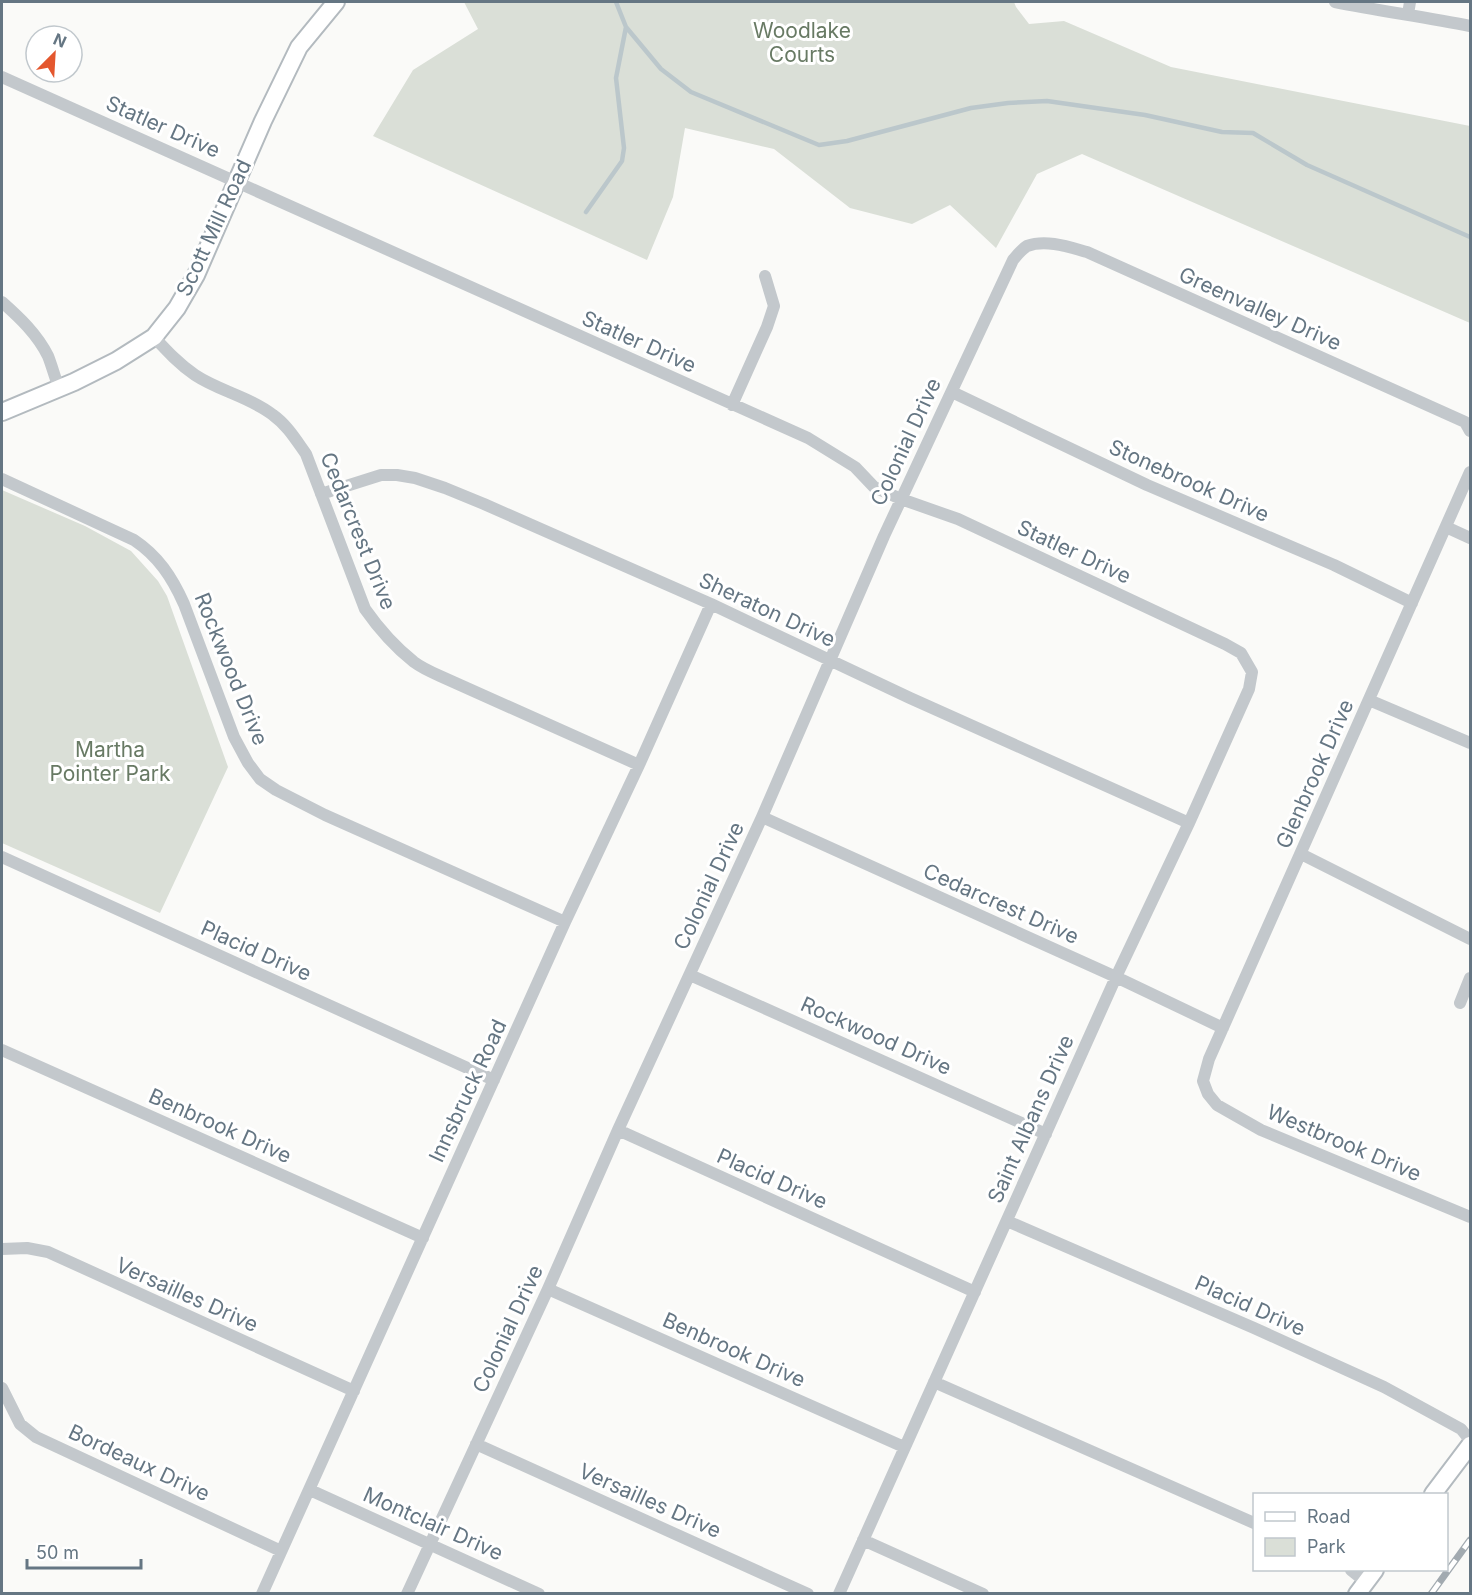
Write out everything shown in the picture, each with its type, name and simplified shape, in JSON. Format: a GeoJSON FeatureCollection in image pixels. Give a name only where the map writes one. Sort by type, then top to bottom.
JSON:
{"type":"FeatureCollection","features":[{"type":"Feature","properties":{"kind":"street","name":"Scott Mill Road"},"geometry":{"type":"LineString","coordinates":[[2,412],[116,362],[154,337],[177,308],[196,275],[263,121],[299,47],[336,2]]}},
{"type":"Feature","properties":{"kind":"street"},"geometry":{"type":"LineString","coordinates":[[1335,2],[1390,13],[1409,8],[1470,26]]}},
{"type":"Feature","properties":{"kind":"street","name":"Statler Drive"},"geometry":{"type":"LineString","coordinates":[[2,77],[808,438],[855,467],[874,487],[958,519],[1226,644],[1241,653],[1246,662]]}},
{"type":"Feature","properties":{"kind":"street","name":"Greenvalley Drive"},"geometry":{"type":"LineString","coordinates":[[1025,247],[1051,243],[1087,252],[1465,422],[1470,431]]}},
{"type":"Feature","properties":{"kind":"street","name":"Colonial Drive"},"geometry":{"type":"LineString","coordinates":[[407,1593],[762,818],[884,536],[1013,260],[1025,247]]}},
{"type":"Feature","properties":{"kind":"street"},"geometry":{"type":"LineString","coordinates":[[732,405],[774,306],[765,276]]}},
{"type":"Feature","properties":{"kind":"street"},"geometry":{"type":"LineString","coordinates":[[2,302],[39,340],[59,388]]}},
{"type":"Feature","properties":{"kind":"street","name":"Cedarcrest Drive"},"geometry":{"type":"LineString","coordinates":[[154,337],[176,360],[196,376],[258,406],[273,415],[291,432],[306,454],[365,609],[380,630],[409,657],[440,676],[639,765]]}},
{"type":"Feature","properties":{"kind":"street","name":"Stonebrook Drive"},"geometry":{"type":"LineString","coordinates":[[951,392],[1147,485],[1334,565],[1412,603]]}},
{"type":"Feature","properties":{"kind":"street","name":"Glenbrook Drive"},"geometry":{"type":"LineString","coordinates":[[1208,1094],[1203,1081],[1209,1059],[1470,472]]}},
{"type":"Feature","properties":{"kind":"street","name":"Sheraton Drive"},"geometry":{"type":"LineString","coordinates":[[321,494],[381,475],[397,475],[415,478],[484,504],[711,604],[910,699],[1189,823]]}},
{"type":"Feature","properties":{"kind":"street","name":"Rockwood Drive"},"geometry":{"type":"LineString","coordinates":[[2,479],[134,540],[160,563],[175,583],[184,604],[234,737],[260,779],[276,790],[325,815],[565,922]]}},
{"type":"Feature","properties":{"kind":"street"},"geometry":{"type":"LineString","coordinates":[[1446,527],[1470,538]]}},
{"type":"Feature","properties":{"kind":"street","name":"Innsbruck Road"},"geometry":{"type":"LineString","coordinates":[[262,1593],[711,604]]}},
{"type":"Feature","properties":{"kind":"street","name":"Saint Albans Drive"},"geometry":{"type":"LineString","coordinates":[[839,1593],[1116,977],[1249,689],[1252,672],[1246,662]]}},
{"type":"Feature","properties":{"kind":"street"},"geometry":{"type":"LineString","coordinates":[[1369,700],[1470,743]]}},
{"type":"Feature","properties":{"kind":"street","name":"Cedarcrest Drive"},"geometry":{"type":"LineString","coordinates":[[762,818],[1116,977],[1223,1028]]}},
{"type":"Feature","properties":{"kind":"street"},"geometry":{"type":"LineString","coordinates":[[1301,854],[1470,939]]}},
{"type":"Feature","properties":{"kind":"street","name":"Placid Drive"},"geometry":{"type":"LineString","coordinates":[[2,857],[494,1080]]}},
{"type":"Feature","properties":{"kind":"street","name":"Rockwood Drive"},"geometry":{"type":"LineString","coordinates":[[690,975],[1046,1134]]}},
{"type":"Feature","properties":{"kind":"street"},"geometry":{"type":"LineString","coordinates":[[1460,1003],[1470,978]]}},
{"type":"Feature","properties":{"kind":"street","name":"Benbrook Drive"},"geometry":{"type":"LineString","coordinates":[[2,1050],[423,1238]]}},
{"type":"Feature","properties":{"kind":"street","name":"Westbrook Drive"},"geometry":{"type":"LineString","coordinates":[[1208,1094],[1217,1106],[1261,1130],[1470,1217]]}},
{"type":"Feature","properties":{"kind":"street","name":"Placid Drive"},"geometry":{"type":"LineString","coordinates":[[618,1130],[975,1292]]}},
{"type":"Feature","properties":{"kind":"street","name":"Placid Drive"},"geometry":{"type":"LineString","coordinates":[[1007,1221],[1384,1387],[1461,1429],[1470,1440]]}},
{"type":"Feature","properties":{"kind":"street","name":"Versailles Drive"},"geometry":{"type":"LineString","coordinates":[[2,1249],[27,1248],[48,1252],[354,1391]]}},
{"type":"Feature","properties":{"kind":"street","name":"Benbrook Drive"},"geometry":{"type":"LineString","coordinates":[[548,1289],[904,1447]]}},
{"type":"Feature","properties":{"kind":"street"},"geometry":{"type":"LineString","coordinates":[[934,1382],[1253,1523]]}},
{"type":"Feature","properties":{"kind":"street","name":"Bordeaux Drive"},"geometry":{"type":"LineString","coordinates":[[2,1388],[20,1425],[36,1437],[281,1551]]}},
{"type":"Feature","properties":{"kind":"street","name":"Versailles Drive"},"geometry":{"type":"LineString","coordinates":[[476,1444],[808,1593]]}},
{"type":"Feature","properties":{"kind":"street"},"geometry":{"type":"LineString","coordinates":[[1434,1493],[1470,1445]]}},
{"type":"Feature","properties":{"kind":"street","name":"Montclair Drive"},"geometry":{"type":"LineString","coordinates":[[310,1490],[539,1593]]}},
{"type":"Feature","properties":{"kind":"street"},"geometry":{"type":"LineString","coordinates":[[863,1540],[983,1593]]}},
{"type":"Feature","properties":{"kind":"street"},"geometry":{"type":"LineString","coordinates":[[1354,1571],[1366,1581]]}},
{"type":"Feature","properties":{"kind":"green space","name":"Woodlake Courts"},"geometry":{"type":"Polygon","coordinates":[[[464,2],[1014,2],[1029,24],[1064,21],[1171,67],[1470,126],[1470,323],[1082,154],[1037,174],[996,248],[950,205],[912,224],[850,208],[774,149],[685,128],[673,197],[647,260],[373,136],[413,70],[478,29],[464,2]]]}},
{"type":"Feature","properties":{"kind":"green space","name":"Martha Pointer Park"},"geometry":{"type":"Polygon","coordinates":[[[2,490],[85,526],[131,551],[158,581],[167,596],[228,767],[160,913],[2,843],[2,490]]]}},
{"type":"Feature","properties":{"kind":"waterway"},"geometry":{"type":"LineString","coordinates":[[616,2],[626,27],[661,69],[691,92],[819,145],[847,141],[971,108],[1047,101],[1145,115],[1222,132],[1253,133],[1307,165],[1470,237]]}},
{"type":"Feature","properties":{"kind":"waterway"},"geometry":{"type":"LineString","coordinates":[[586,212],[622,161],[624,148],[616,78],[626,27]]}},
{"type":"Feature","properties":{"kind":"railway"},"geometry":{"type":"LineString","coordinates":[[1448,1570],[1470,1540]]}},
{"type":"Feature","properties":{"kind":"railway"},"geometry":{"type":"LineString","coordinates":[[1431,1594],[1448,1571]]}}]}
